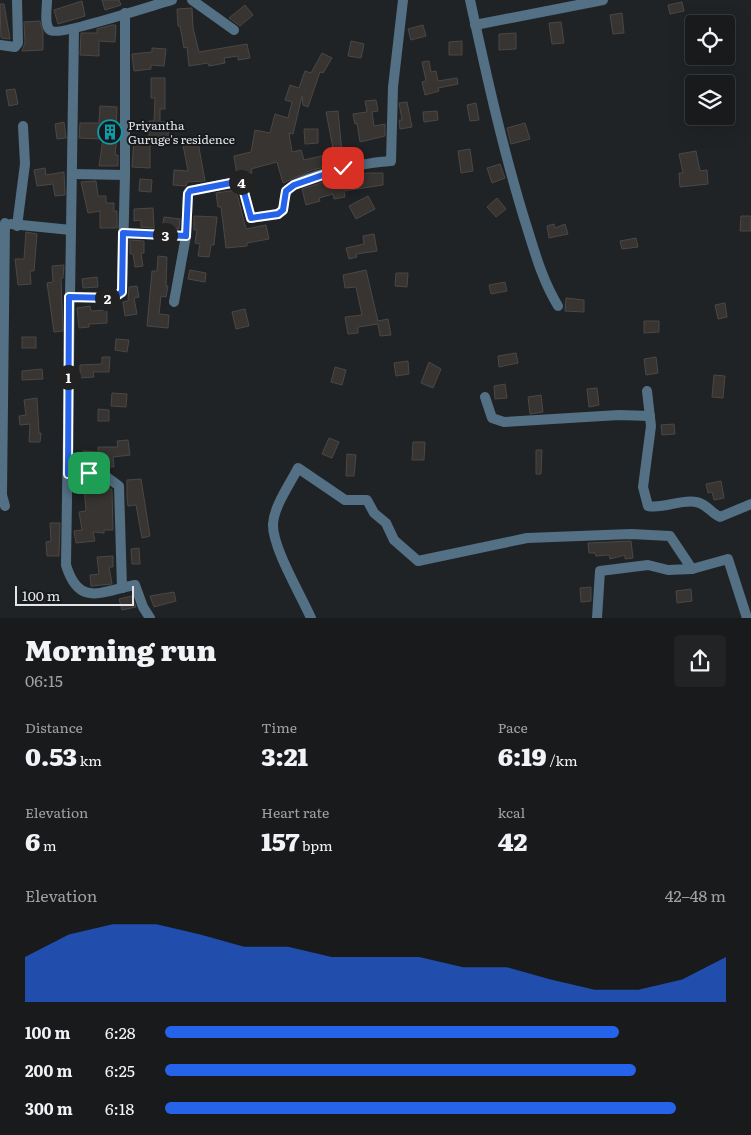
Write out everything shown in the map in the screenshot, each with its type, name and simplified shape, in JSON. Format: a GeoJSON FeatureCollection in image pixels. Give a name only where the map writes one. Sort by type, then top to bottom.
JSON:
{"type":"FeatureCollection","features":[{"type":"Feature","properties":{"kind":"street"},"geometry":{"type":"LineString","coordinates":[[0,45],[15,47],[18,44],[17,0]]}},
{"type":"Feature","properties":{"kind":"street"},"geometry":{"type":"LineString","coordinates":[[47,0],[47,25],[49,30],[54,33],[74,29],[172,0]]}},
{"type":"Feature","properties":{"kind":"street"},"geometry":{"type":"LineString","coordinates":[[192,0],[234,30]]}},
{"type":"Feature","properties":{"kind":"street"},"geometry":{"type":"LineString","coordinates":[[174,302],[186,236],[188,194],[190,191],[241,181],[251,218],[278,214],[283,210],[286,191],[294,185],[343,168],[371,162],[392,161],[393,87],[403,0]]}},
{"type":"Feature","properties":{"kind":"street"},"geometry":{"type":"LineString","coordinates":[[470,0],[498,124],[517,195],[545,284],[558,306]]}},
{"type":"Feature","properties":{"kind":"street"},"geometry":{"type":"LineString","coordinates":[[476,25],[603,0]]}},
{"type":"Feature","properties":{"kind":"street"},"geometry":{"type":"LineString","coordinates":[[69,297],[113,298],[119,296],[122,292],[125,175],[125,13]]}},
{"type":"Feature","properties":{"kind":"street"},"geometry":{"type":"LineString","coordinates":[[74,29],[66,565],[71,582],[80,590],[92,594],[135,585],[143,607],[150,618]]}},
{"type":"Feature","properties":{"kind":"street"},"geometry":{"type":"LineString","coordinates":[[17,226],[25,164],[23,126]]}},
{"type":"Feature","properties":{"kind":"street"},"geometry":{"type":"LineString","coordinates":[[73,174],[125,175]]}},
{"type":"Feature","properties":{"kind":"street"},"geometry":{"type":"LineString","coordinates":[[5,506],[2,495],[2,222],[17,226],[71,230]]}},
{"type":"Feature","properties":{"kind":"street"},"geometry":{"type":"LineString","coordinates":[[123,233],[186,236]]}},
{"type":"Feature","properties":{"kind":"street"},"geometry":{"type":"LineString","coordinates":[[647,391],[650,416],[650,450],[643,488],[648,506],[657,508],[694,502],[705,505],[720,517],[751,504]]}},
{"type":"Feature","properties":{"kind":"street"},"geometry":{"type":"LineString","coordinates":[[485,397],[492,418],[504,422],[619,414],[650,416]]}},
{"type":"Feature","properties":{"kind":"street"},"geometry":{"type":"LineString","coordinates":[[311,618],[278,550],[273,524],[280,502],[298,468],[345,500],[367,500],[374,513],[386,523],[394,540],[418,560],[527,538],[630,534],[670,536],[692,569]]}},
{"type":"Feature","properties":{"kind":"street"},"geometry":{"type":"LineString","coordinates":[[68,474],[89,473],[104,475],[119,486],[122,588]]}},
{"type":"Feature","properties":{"kind":"street"},"geometry":{"type":"LineString","coordinates":[[597,618],[600,571],[648,565],[668,570],[692,569],[728,559],[747,618]]}},
{"type":"Feature","properties":{"kind":"building"},"geometry":{"type":"Polygon","coordinates":[[[102,0],[119,0],[121,5],[105,10],[102,0]]]}},
{"type":"Feature","properties":{"kind":"building"},"geometry":{"type":"Polygon","coordinates":[[[82,1],[85,16],[58,24],[54,10],[82,1]]]}},
{"type":"Feature","properties":{"kind":"building"},"geometry":{"type":"Polygon","coordinates":[[[682,2],[684,11],[670,14],[668,5],[682,2]]]}},
{"type":"Feature","properties":{"kind":"building"},"geometry":{"type":"Polygon","coordinates":[[[0,4],[4,4],[10,39],[1,38],[0,4]]]}},
{"type":"Feature","properties":{"kind":"building"},"geometry":{"type":"Polygon","coordinates":[[[245,5],[253,15],[240,26],[229,18],[245,5]]]}},
{"type":"Feature","properties":{"kind":"building"},"geometry":{"type":"Polygon","coordinates":[[[192,8],[193,28],[199,52],[247,44],[250,58],[238,60],[238,56],[224,58],[225,63],[209,66],[208,63],[189,66],[187,47],[184,48],[180,26],[178,26],[177,9],[192,8]]]}},
{"type":"Feature","properties":{"kind":"building"},"geometry":{"type":"Polygon","coordinates":[[[622,13],[624,33],[613,34],[610,15],[622,13]]]}},
{"type":"Feature","properties":{"kind":"building"},"geometry":{"type":"Polygon","coordinates":[[[40,21],[43,32],[43,50],[22,51],[25,43],[24,22],[40,21]]]}},
{"type":"Feature","properties":{"kind":"building"},"geometry":{"type":"Polygon","coordinates":[[[561,22],[564,43],[552,44],[549,23],[561,22]]]}},
{"type":"Feature","properties":{"kind":"building"},"geometry":{"type":"Polygon","coordinates":[[[116,25],[115,42],[99,41],[99,56],[80,55],[81,33],[97,33],[97,29],[116,25]]]}},
{"type":"Feature","properties":{"kind":"building"},"geometry":{"type":"Polygon","coordinates":[[[423,25],[426,36],[411,40],[408,29],[423,25]]]}},
{"type":"Feature","properties":{"kind":"building"},"geometry":{"type":"Polygon","coordinates":[[[516,33],[516,49],[499,50],[499,34],[516,33]]]}},
{"type":"Feature","properties":{"kind":"building"},"geometry":{"type":"Polygon","coordinates":[[[351,41],[364,44],[361,58],[348,56],[351,41]]]}},
{"type":"Feature","properties":{"kind":"building"},"geometry":{"type":"Polygon","coordinates":[[[462,41],[462,55],[449,55],[449,42],[462,41]]]}},
{"type":"Feature","properties":{"kind":"building"},"geometry":{"type":"Polygon","coordinates":[[[152,48],[166,49],[164,66],[151,65],[151,69],[134,71],[132,54],[152,52],[152,48]]]}},
{"type":"Feature","properties":{"kind":"building"},"geometry":{"type":"Polygon","coordinates":[[[322,53],[332,58],[323,73],[320,72],[308,107],[303,105],[302,96],[293,134],[289,133],[292,152],[301,150],[304,160],[334,153],[326,112],[338,111],[342,152],[352,151],[354,160],[312,170],[283,183],[277,162],[251,169],[252,173],[237,175],[234,156],[251,152],[255,130],[270,133],[275,114],[288,118],[292,102],[285,100],[290,85],[299,88],[305,71],[311,73],[322,53]]]}},
{"type":"Feature","properties":{"kind":"building"},"geometry":{"type":"Polygon","coordinates":[[[429,61],[431,72],[436,71],[438,81],[457,78],[458,84],[438,88],[439,91],[425,95],[422,82],[426,81],[422,62],[429,61]]]}},
{"type":"Feature","properties":{"kind":"building"},"geometry":{"type":"Polygon","coordinates":[[[151,78],[165,78],[165,109],[160,109],[160,122],[169,122],[168,137],[149,137],[149,121],[154,121],[155,98],[151,98],[151,78]]]}},
{"type":"Feature","properties":{"kind":"building"},"geometry":{"type":"Polygon","coordinates":[[[15,89],[18,104],[9,106],[6,90],[15,89]]]}},
{"type":"Feature","properties":{"kind":"building"},"geometry":{"type":"Polygon","coordinates":[[[376,100],[378,111],[372,112],[374,126],[385,124],[385,136],[360,142],[357,123],[355,124],[353,114],[367,112],[365,101],[376,100]]]}},
{"type":"Feature","properties":{"kind":"building"},"geometry":{"type":"Polygon","coordinates":[[[407,102],[412,127],[400,129],[399,120],[402,120],[399,103],[407,102]]]}},
{"type":"Feature","properties":{"kind":"building"},"geometry":{"type":"Polygon","coordinates":[[[476,103],[479,120],[470,121],[467,105],[476,103]]]}},
{"type":"Feature","properties":{"kind":"building"},"geometry":{"type":"Polygon","coordinates":[[[100,106],[117,107],[116,127],[118,127],[115,155],[118,155],[118,166],[99,166],[103,139],[79,138],[80,123],[99,123],[100,106]]]}},
{"type":"Feature","properties":{"kind":"building"},"geometry":{"type":"Polygon","coordinates":[[[437,111],[438,120],[424,122],[423,112],[437,111]]]}},
{"type":"Feature","properties":{"kind":"building"},"geometry":{"type":"Polygon","coordinates":[[[64,122],[66,138],[57,139],[55,124],[64,122]]]}},
{"type":"Feature","properties":{"kind":"building"},"geometry":{"type":"Polygon","coordinates":[[[525,123],[530,139],[511,144],[507,128],[525,123]]]}},
{"type":"Feature","properties":{"kind":"building"},"geometry":{"type":"Polygon","coordinates":[[[304,129],[318,129],[318,143],[305,144],[304,129]]]}},
{"type":"Feature","properties":{"kind":"building"},"geometry":{"type":"Polygon","coordinates":[[[134,138],[150,140],[150,168],[132,167],[134,138]]]}},
{"type":"Feature","properties":{"kind":"building"},"geometry":{"type":"Polygon","coordinates":[[[198,142],[205,181],[187,182],[186,186],[173,185],[174,170],[188,171],[183,145],[198,142]]]}},
{"type":"Feature","properties":{"kind":"building"},"geometry":{"type":"Polygon","coordinates":[[[470,149],[473,171],[461,173],[458,151],[470,149]]]}},
{"type":"Feature","properties":{"kind":"building"},"geometry":{"type":"Polygon","coordinates":[[[696,151],[700,171],[707,170],[708,184],[680,187],[679,173],[683,173],[679,154],[696,151]]]}},
{"type":"Feature","properties":{"kind":"building"},"geometry":{"type":"Polygon","coordinates":[[[500,164],[505,178],[492,183],[487,168],[500,164]]]}},
{"type":"Feature","properties":{"kind":"building"},"geometry":{"type":"Polygon","coordinates":[[[45,168],[46,175],[64,172],[65,195],[55,196],[53,184],[37,186],[34,170],[45,168]]]}},
{"type":"Feature","properties":{"kind":"building"},"geometry":{"type":"Polygon","coordinates":[[[367,173],[383,173],[383,185],[344,191],[345,197],[334,199],[333,194],[319,198],[320,201],[306,205],[302,189],[330,180],[367,173]]]}},
{"type":"Feature","properties":{"kind":"building"},"geometry":{"type":"Polygon","coordinates":[[[140,179],[152,180],[151,192],[139,191],[140,179]]]}},
{"type":"Feature","properties":{"kind":"building"},"geometry":{"type":"Polygon","coordinates":[[[96,181],[98,196],[106,196],[106,203],[114,203],[114,211],[117,211],[117,228],[100,228],[100,211],[88,213],[81,182],[96,181]]]}},
{"type":"Feature","properties":{"kind":"building"},"geometry":{"type":"Polygon","coordinates":[[[236,190],[246,229],[266,225],[269,239],[247,243],[247,246],[226,248],[221,207],[218,207],[216,193],[236,190]]]}},
{"type":"Feature","properties":{"kind":"building"},"geometry":{"type":"Polygon","coordinates":[[[368,196],[375,209],[356,219],[349,206],[368,196]]]}},
{"type":"Feature","properties":{"kind":"building"},"geometry":{"type":"Polygon","coordinates":[[[497,198],[506,209],[496,217],[487,207],[497,198]]]}},
{"type":"Feature","properties":{"kind":"building"},"geometry":{"type":"Polygon","coordinates":[[[153,208],[154,228],[141,227],[141,220],[134,221],[134,209],[153,208]]]}},
{"type":"Feature","properties":{"kind":"building"},"geometry":{"type":"Polygon","coordinates":[[[194,216],[217,217],[214,245],[211,245],[209,257],[198,256],[200,244],[195,243],[197,230],[194,230],[194,216]]]}},
{"type":"Feature","properties":{"kind":"building"},"geometry":{"type":"Polygon","coordinates":[[[741,216],[751,216],[751,231],[740,231],[741,216]]]}},
{"type":"Feature","properties":{"kind":"building"},"geometry":{"type":"Polygon","coordinates":[[[164,217],[180,219],[179,229],[162,228],[164,217]]]}},
{"type":"Feature","properties":{"kind":"building"},"geometry":{"type":"Polygon","coordinates":[[[554,224],[555,228],[565,224],[568,234],[549,238],[547,226],[554,224]]]}},
{"type":"Feature","properties":{"kind":"building"},"geometry":{"type":"Polygon","coordinates":[[[26,232],[37,234],[34,271],[30,271],[31,284],[18,285],[15,259],[24,259],[26,232]]]}},
{"type":"Feature","properties":{"kind":"building"},"geometry":{"type":"Polygon","coordinates":[[[374,234],[377,251],[356,254],[357,257],[349,259],[346,248],[364,244],[363,236],[374,234]]]}},
{"type":"Feature","properties":{"kind":"building"},"geometry":{"type":"Polygon","coordinates":[[[636,238],[638,247],[622,249],[620,241],[636,238]]]}},
{"type":"Feature","properties":{"kind":"building"},"geometry":{"type":"Polygon","coordinates":[[[130,240],[144,241],[144,253],[141,253],[143,266],[135,267],[133,254],[130,254],[130,240]]]}},
{"type":"Feature","properties":{"kind":"building"},"geometry":{"type":"Polygon","coordinates":[[[158,256],[167,257],[166,286],[168,286],[166,297],[161,296],[159,314],[169,315],[168,328],[147,326],[152,271],[157,271],[158,256]]]}},
{"type":"Feature","properties":{"kind":"building"},"geometry":{"type":"Polygon","coordinates":[[[64,265],[63,278],[61,278],[63,331],[54,332],[47,283],[53,282],[52,266],[64,265]]]}},
{"type":"Feature","properties":{"kind":"building"},"geometry":{"type":"Polygon","coordinates":[[[190,270],[206,273],[205,282],[188,279],[190,270]]]}},
{"type":"Feature","properties":{"kind":"building"},"geometry":{"type":"Polygon","coordinates":[[[366,270],[378,321],[388,319],[391,335],[380,336],[378,324],[358,327],[358,333],[348,334],[345,317],[362,315],[356,287],[345,288],[343,275],[366,270]]]}},
{"type":"Feature","properties":{"kind":"building"},"geometry":{"type":"Polygon","coordinates":[[[396,273],[408,273],[407,287],[395,286],[396,273]]]}},
{"type":"Feature","properties":{"kind":"building"},"geometry":{"type":"Polygon","coordinates":[[[97,277],[98,287],[83,288],[82,279],[97,277]]]}},
{"type":"Feature","properties":{"kind":"building"},"geometry":{"type":"Polygon","coordinates":[[[505,282],[507,291],[491,294],[489,285],[505,282]]]}},
{"type":"Feature","properties":{"kind":"building"},"geometry":{"type":"Polygon","coordinates":[[[137,286],[139,297],[134,298],[137,314],[125,316],[123,302],[128,301],[129,287],[137,286]]]}},
{"type":"Feature","properties":{"kind":"building"},"geometry":{"type":"Polygon","coordinates":[[[566,298],[584,300],[584,312],[565,311],[566,298]]]}},
{"type":"Feature","properties":{"kind":"building"},"geometry":{"type":"Polygon","coordinates":[[[725,303],[727,317],[718,319],[715,305],[725,303]]]}},
{"type":"Feature","properties":{"kind":"building"},"geometry":{"type":"Polygon","coordinates":[[[90,306],[91,311],[107,310],[107,323],[89,324],[89,327],[79,328],[77,308],[90,306]]]}},
{"type":"Feature","properties":{"kind":"building"},"geometry":{"type":"Polygon","coordinates":[[[245,309],[249,326],[236,329],[232,312],[245,309]]]}},
{"type":"Feature","properties":{"kind":"building"},"geometry":{"type":"Polygon","coordinates":[[[644,321],[659,321],[659,332],[644,333],[644,321]]]}},
{"type":"Feature","properties":{"kind":"building"},"geometry":{"type":"Polygon","coordinates":[[[22,337],[36,337],[36,348],[22,348],[22,337]]]}},
{"type":"Feature","properties":{"kind":"building"},"geometry":{"type":"Polygon","coordinates":[[[116,339],[129,340],[127,352],[115,350],[116,339]]]}},
{"type":"Feature","properties":{"kind":"building"},"geometry":{"type":"Polygon","coordinates":[[[516,353],[518,363],[499,367],[498,356],[516,353]]]}},
{"type":"Feature","properties":{"kind":"building"},"geometry":{"type":"Polygon","coordinates":[[[102,357],[110,357],[109,372],[93,372],[94,377],[80,378],[80,365],[102,364],[102,357]]]}},
{"type":"Feature","properties":{"kind":"building"},"geometry":{"type":"Polygon","coordinates":[[[656,357],[658,373],[646,375],[644,359],[656,357]]]}},
{"type":"Feature","properties":{"kind":"building"},"geometry":{"type":"Polygon","coordinates":[[[408,361],[409,374],[396,376],[394,363],[408,361]]]}},
{"type":"Feature","properties":{"kind":"building"},"geometry":{"type":"Polygon","coordinates":[[[429,362],[441,369],[433,388],[421,383],[429,362]]]}},
{"type":"Feature","properties":{"kind":"building"},"geometry":{"type":"Polygon","coordinates":[[[335,367],[346,370],[342,385],[331,382],[335,367]]]}},
{"type":"Feature","properties":{"kind":"building"},"geometry":{"type":"Polygon","coordinates":[[[42,369],[43,379],[22,380],[22,371],[42,369]]]}},
{"type":"Feature","properties":{"kind":"building"},"geometry":{"type":"Polygon","coordinates":[[[714,375],[725,376],[723,398],[712,397],[714,375]]]}},
{"type":"Feature","properties":{"kind":"building"},"geometry":{"type":"Polygon","coordinates":[[[505,384],[507,398],[495,399],[494,386],[505,384]]]}},
{"type":"Feature","properties":{"kind":"building"},"geometry":{"type":"Polygon","coordinates":[[[597,388],[599,405],[589,407],[587,389],[597,388]]]}},
{"type":"Feature","properties":{"kind":"building"},"geometry":{"type":"Polygon","coordinates":[[[112,393],[127,394],[126,407],[111,406],[112,393]]]}},
{"type":"Feature","properties":{"kind":"building"},"geometry":{"type":"Polygon","coordinates":[[[541,395],[543,412],[530,414],[528,397],[541,395]]]}},
{"type":"Feature","properties":{"kind":"building"},"geometry":{"type":"Polygon","coordinates":[[[37,398],[39,433],[41,433],[40,442],[29,442],[30,424],[20,425],[19,416],[26,415],[24,400],[37,398]]]}},
{"type":"Feature","properties":{"kind":"building"},"geometry":{"type":"Polygon","coordinates":[[[98,409],[109,410],[109,421],[98,421],[98,409]]]}},
{"type":"Feature","properties":{"kind":"building"},"geometry":{"type":"Polygon","coordinates":[[[674,424],[675,434],[662,435],[661,425],[674,424]]]}},
{"type":"Feature","properties":{"kind":"building"},"geometry":{"type":"Polygon","coordinates":[[[329,438],[339,442],[332,458],[322,454],[329,438]]]}},
{"type":"Feature","properties":{"kind":"building"},"geometry":{"type":"Polygon","coordinates":[[[128,440],[130,455],[113,457],[114,467],[82,466],[83,451],[98,452],[98,447],[118,447],[117,441],[128,440]]]}},
{"type":"Feature","properties":{"kind":"building"},"geometry":{"type":"Polygon","coordinates":[[[413,442],[425,442],[424,460],[412,460],[413,442]]]}},
{"type":"Feature","properties":{"kind":"building"},"geometry":{"type":"Polygon","coordinates":[[[536,450],[542,450],[541,474],[536,474],[536,450]]]}},
{"type":"Feature","properties":{"kind":"building"},"geometry":{"type":"Polygon","coordinates":[[[347,454],[356,455],[354,476],[346,476],[347,454]]]}},
{"type":"Feature","properties":{"kind":"building"},"geometry":{"type":"Polygon","coordinates":[[[141,479],[150,536],[142,538],[136,505],[128,506],[127,497],[127,480],[141,479]]]}},
{"type":"Feature","properties":{"kind":"building"},"geometry":{"type":"Polygon","coordinates":[[[79,481],[95,482],[95,485],[106,485],[112,490],[113,530],[104,530],[104,533],[93,532],[95,541],[76,543],[74,531],[82,530],[79,512],[86,511],[84,486],[80,487],[79,481]]]}},
{"type":"Feature","properties":{"kind":"building"},"geometry":{"type":"Polygon","coordinates":[[[721,481],[724,498],[714,500],[712,492],[708,493],[706,484],[721,481]]]}},
{"type":"Feature","properties":{"kind":"building"},"geometry":{"type":"Polygon","coordinates":[[[50,523],[60,523],[59,556],[47,556],[46,542],[51,541],[50,523]]]}},
{"type":"Feature","properties":{"kind":"building"},"geometry":{"type":"Polygon","coordinates":[[[631,541],[633,558],[625,559],[625,555],[610,559],[609,555],[596,556],[595,553],[589,553],[588,543],[631,541]]]}},
{"type":"Feature","properties":{"kind":"building"},"geometry":{"type":"Polygon","coordinates":[[[139,548],[140,564],[132,564],[131,549],[139,548]]]}},
{"type":"Feature","properties":{"kind":"building"},"geometry":{"type":"Polygon","coordinates":[[[113,556],[113,567],[109,567],[112,584],[91,586],[90,575],[99,574],[97,557],[113,556]]]}},
{"type":"Feature","properties":{"kind":"building"},"geometry":{"type":"Polygon","coordinates":[[[591,587],[591,601],[581,602],[580,588],[591,587]]]}},
{"type":"Feature","properties":{"kind":"building"},"geometry":{"type":"Polygon","coordinates":[[[691,589],[692,601],[677,603],[676,591],[691,589]]]}},
{"type":"Feature","properties":{"kind":"building"},"geometry":{"type":"Polygon","coordinates":[[[174,592],[176,601],[154,607],[150,596],[174,592]]]}},
{"type":"Feature","properties":{"kind":"building"},"geometry":{"type":"Polygon","coordinates":[[[132,596],[136,607],[122,610],[119,599],[132,596]]]}},
{"type":"Feature","properties":{"kind":"place","name":"Priyantha Guruge's residence"},"geometry":{"type":"Point","coordinates":[110,132]}},
{"type":"Feature","properties":{"kind":"route"},"geometry":{"type":"LineString","coordinates":[[89,473],[68,474],[69,297],[113,298],[119,296],[122,292],[123,233],[186,236],[188,194],[190,191],[241,181],[251,218],[278,214],[283,210],[286,191],[294,185],[343,168]]}}]}
